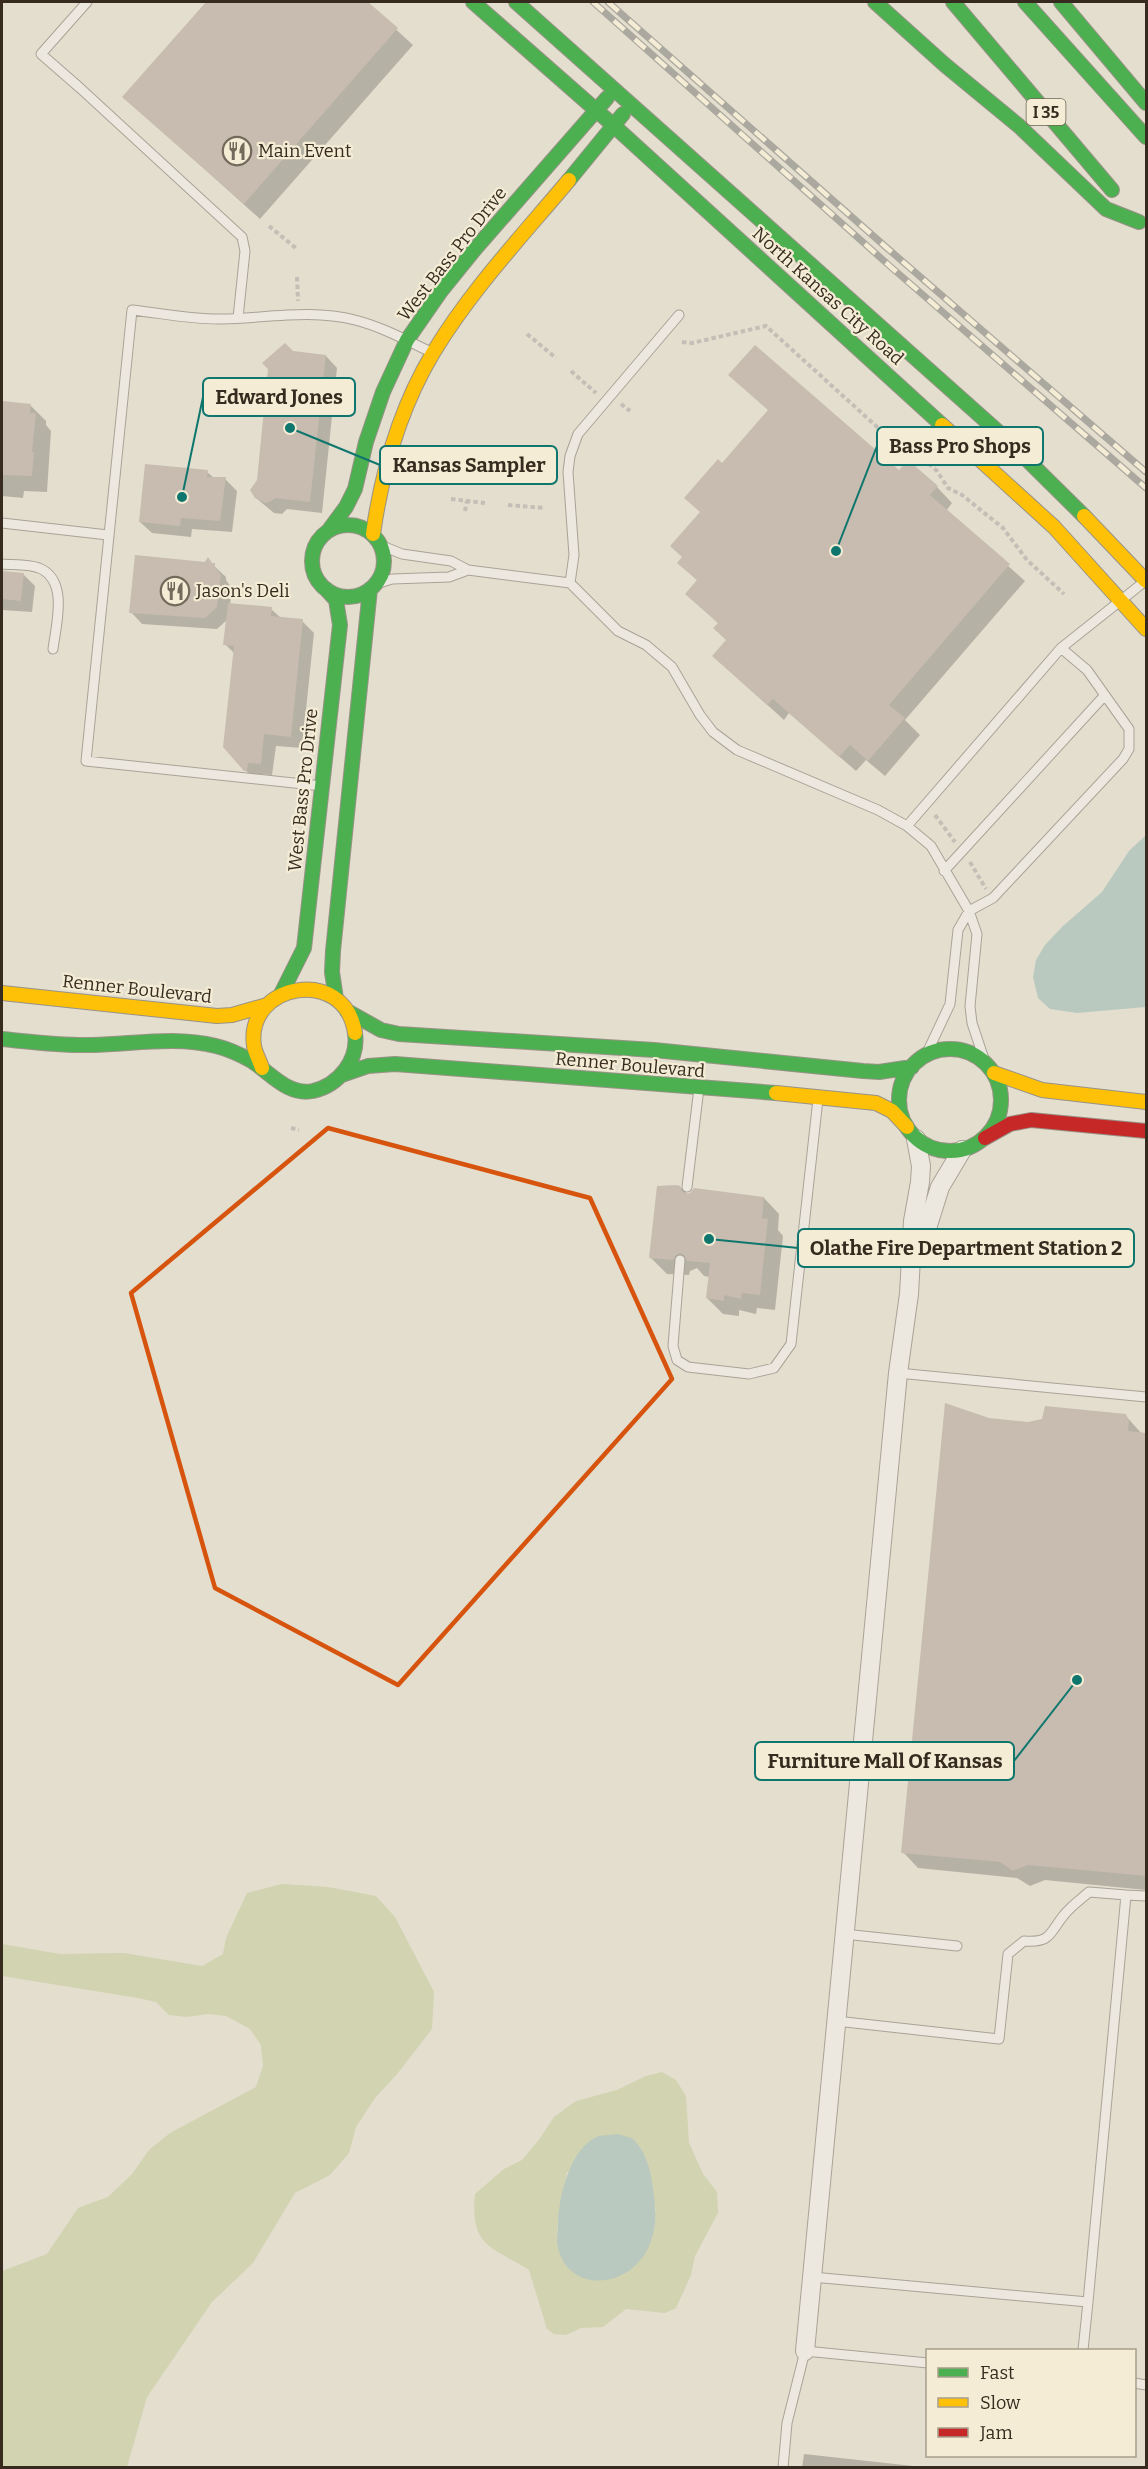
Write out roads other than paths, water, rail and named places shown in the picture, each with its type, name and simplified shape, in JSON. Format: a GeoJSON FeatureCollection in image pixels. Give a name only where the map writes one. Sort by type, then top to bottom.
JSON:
{"type":"FeatureCollection","features":[{"type":"Feature","properties":{"kind":"main road","name":"North Kansas City Road"},"geometry":{"type":"LineString","coordinates":[[473,2],[613,125],[1037,511],[1146,629]]}},
{"type":"Feature","properties":{"kind":"main road","name":"North Kansas City Road"},"geometry":{"type":"LineString","coordinates":[[516,2],[1004,437],[1118,549],[1146,581]]}},
{"type":"Feature","properties":{"kind":"main road"},"geometry":{"type":"LineString","coordinates":[[875,2],[945,65],[1019,126],[1106,209],[1143,226]]}},
{"type":"Feature","properties":{"kind":"main road","name":"I 35"},"geometry":{"type":"LineString","coordinates":[[952,2],[1143,226]]}},
{"type":"Feature","properties":{"kind":"main road"},"geometry":{"type":"LineString","coordinates":[[1025,2],[1146,137]]}},
{"type":"Feature","properties":{"kind":"main road"},"geometry":{"type":"LineString","coordinates":[[1060,2],[1146,103]]}},
{"type":"Feature","properties":{"kind":"main road","name":"West Bass Pro Drive"},"geometry":{"type":"LineString","coordinates":[[329,530],[346,507],[355,489],[366,442],[383,392],[407,340],[441,291],[475,249],[615,89]]}},
{"type":"Feature","properties":{"kind":"main road"},"geometry":{"type":"LineString","coordinates":[[336,999],[332,972],[333,951],[373,586],[383,569],[384,557],[377,540],[379,494],[391,450],[409,400],[433,353],[471,298],[632,104]]}},
{"type":"Feature","properties":{"kind":"main road"},"geometry":{"type":"LineString","coordinates":[[373,586],[359,595],[348,597],[336,595],[326,589],[313,570],[312,559],[321,537],[340,525],[363,528],[377,540]]}},
{"type":"Feature","properties":{"kind":"main road","name":"West Bass Pro Drive"},"geometry":{"type":"LineString","coordinates":[[281,994],[304,948],[340,625],[336,600],[326,589]]}},
{"type":"Feature","properties":{"kind":"main road"},"geometry":{"type":"LineString","coordinates":[[2,1039],[53,1044],[162,1041],[206,1044],[229,1050],[262,1068],[282,1086],[310,1091],[327,1086],[342,1075],[351,1061],[355,1044],[354,1027],[347,1011],[336,999],[324,992],[295,989],[281,994],[267,1005],[257,1019],[253,1036],[255,1053],[262,1068]]}},
{"type":"Feature","properties":{"kind":"main road","name":"Renner Boulevard"},"geometry":{"type":"LineString","coordinates":[[2,993],[217,1016],[232,1015],[267,1005]]}},
{"type":"Feature","properties":{"kind":"main road","name":"Renner Boulevard"},"geometry":{"type":"LineString","coordinates":[[347,1011],[381,1030],[399,1034],[654,1050],[863,1071],[879,1072],[912,1067]]}},
{"type":"Feature","properties":{"kind":"main road"},"geometry":{"type":"LineString","coordinates":[[983,1140],[993,1129],[1002,1101],[1000,1087],[989,1068],[972,1053],[957,1049],[941,1050],[926,1055],[912,1067],[903,1080],[899,1096],[900,1112],[911,1133],[938,1149],[962,1150],[983,1140],[1004,1125],[1022,1120],[1146,1131]]}},
{"type":"Feature","properties":{"kind":"main road","name":"Renner Boulevard"},"geometry":{"type":"LineString","coordinates":[[342,1075],[355,1068],[395,1064],[819,1096],[877,1103],[894,1110],[911,1133]]}},
{"type":"Feature","properties":{"kind":"main road"},"geometry":{"type":"LineString","coordinates":[[989,1068],[1042,1090],[1146,1102]]}},
{"type":"Feature","properties":{"kind":"street"},"geometry":{"type":"LineString","coordinates":[[805,2351],[898,1373],[909,1294],[913,1221],[921,1166],[911,1133]]}},
{"type":"Feature","properties":{"kind":"street"},"geometry":{"type":"LineString","coordinates":[[909,1294],[940,1187],[962,1150]]}},
{"type":"Feature","properties":{"kind":"lane"},"geometry":{"type":"LineString","coordinates":[[87,2],[40,54],[88,95],[242,237],[245,251],[238,318]]}},
{"type":"Feature","properties":{"kind":"lane"},"geometry":{"type":"LineString","coordinates":[[322,786],[86,761],[132,310],[221,319],[282,315],[332,316],[377,327],[433,353]]}},
{"type":"Feature","properties":{"kind":"lane"},"geometry":{"type":"LineString","coordinates":[[570,583],[574,555],[568,472],[570,456],[578,434],[679,315]]}},
{"type":"Feature","properties":{"kind":"lane"},"geometry":{"type":"LineString","coordinates":[[2,523],[108,535]]}},
{"type":"Feature","properties":{"kind":"lane"},"geometry":{"type":"LineString","coordinates":[[377,540],[402,554],[451,561],[468,570],[570,583],[618,631],[646,645],[672,667],[700,715],[713,732],[737,750],[878,810],[907,826],[931,846],[969,912],[977,934],[970,1006],[972,1023],[989,1068]]}},
{"type":"Feature","properties":{"kind":"lane"},"geometry":{"type":"LineString","coordinates":[[2,564],[36,567],[53,578],[57,589],[58,604],[53,649]]}},
{"type":"Feature","properties":{"kind":"lane"},"geometry":{"type":"LineString","coordinates":[[373,586],[392,579],[450,577],[468,570]]}},
{"type":"Feature","properties":{"kind":"lane"},"geometry":{"type":"LineString","coordinates":[[907,826],[1061,648],[1146,581]]}},
{"type":"Feature","properties":{"kind":"lane"},"geometry":{"type":"LineString","coordinates":[[926,1055],[950,1004],[958,930],[969,912],[993,898],[1123,759],[1129,749],[1129,729],[1087,670],[1061,648]]}},
{"type":"Feature","properties":{"kind":"lane"},"geometry":{"type":"LineString","coordinates":[[944,872],[1105,695]]}},
{"type":"Feature","properties":{"kind":"lane"},"geometry":{"type":"LineString","coordinates":[[687,1187],[699,1088]]}},
{"type":"Feature","properties":{"kind":"lane"},"geometry":{"type":"LineString","coordinates":[[680,1260],[673,1346],[677,1360],[688,1367],[748,1374],[774,1368],[791,1344],[819,1096]]}},
{"type":"Feature","properties":{"kind":"lane"},"geometry":{"type":"LineString","coordinates":[[898,1373],[1146,1397]]}},
{"type":"Feature","properties":{"kind":"lane"},"geometry":{"type":"LineString","coordinates":[[836,2022],[999,2039],[1008,1954],[1024,1941],[1040,1942],[1049,1937],[1065,1913],[1089,1892],[1146,1896]]}},
{"type":"Feature","properties":{"kind":"lane"},"geometry":{"type":"LineString","coordinates":[[1083,2349],[1126,1894]]}},
{"type":"Feature","properties":{"kind":"lane"},"geometry":{"type":"LineString","coordinates":[[844,1934],[957,1946]]}},
{"type":"Feature","properties":{"kind":"lane"},"geometry":{"type":"LineString","coordinates":[[812,2277],[1088,2302]]}},
{"type":"Feature","properties":{"kind":"lane"},"geometry":{"type":"LineString","coordinates":[[783,2468],[787,2423],[805,2351],[926,2363]]}},
{"type":"Feature","properties":{"kind":"railway"},"geometry":{"type":"LineString","coordinates":[[593,2],[892,268],[1146,488]]}},
{"type":"Feature","properties":{"kind":"railway"},"geometry":{"type":"LineString","coordinates":[[608,2],[1146,472]]}},
{"type":"Feature","properties":{"kind":"place","name":"Main Event"},"geometry":{"type":"Point","coordinates":[237,151]}},
{"type":"Feature","properties":{"kind":"place","name":"Kansas Sampler"},"geometry":{"type":"Point","coordinates":[290,428]}},
{"type":"Feature","properties":{"kind":"place","name":"Edward Jones"},"geometry":{"type":"Point","coordinates":[182,497]}},
{"type":"Feature","properties":{"kind":"place","name":"Bass Pro Shops"},"geometry":{"type":"Point","coordinates":[836,551]}},
{"type":"Feature","properties":{"kind":"place","name":"Jason's Deli"},"geometry":{"type":"Point","coordinates":[175,591]}},
{"type":"Feature","properties":{"kind":"place","name":"Olathe Fire Department Station 2"},"geometry":{"type":"Point","coordinates":[709,1239]}},
{"type":"Feature","properties":{"kind":"place","name":"Furniture Mall Of Kansas"},"geometry":{"type":"Point","coordinates":[1077,1680]}}]}
